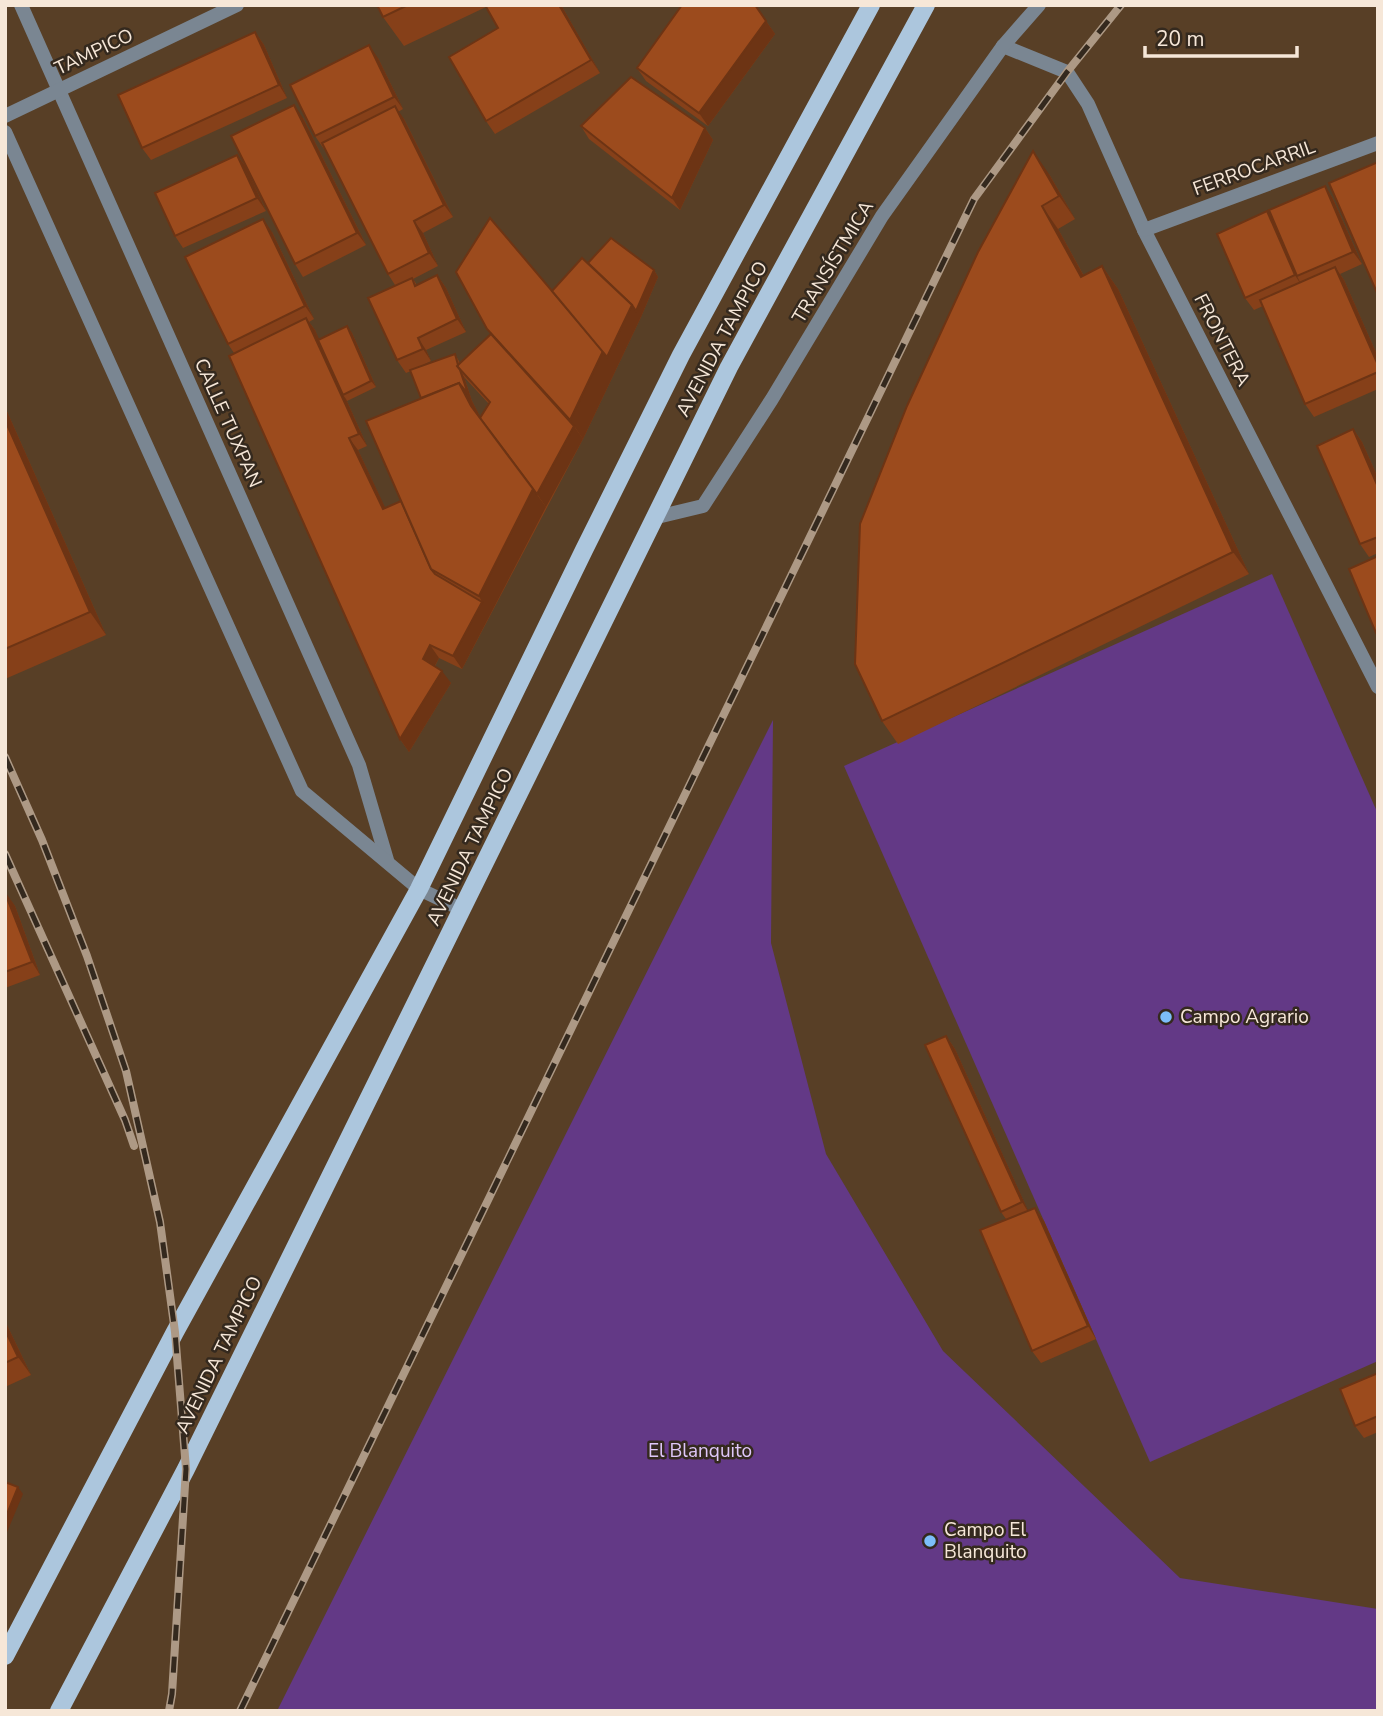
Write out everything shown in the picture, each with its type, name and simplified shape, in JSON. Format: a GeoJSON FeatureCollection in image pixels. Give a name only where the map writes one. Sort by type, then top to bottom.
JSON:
{"type":"FeatureCollection","features":[{"type":"Feature","properties":{"kind":"main road","name":"AVENIDA TAMPICO"},"geometry":{"type":"LineString","coordinates":[[5,1656],[181,1320],[419,889],[681,355],[871,5]]}},
{"type":"Feature","properties":{"kind":"main road","name":"AVENIDA TAMPICO"},"geometry":{"type":"LineString","coordinates":[[59,1711],[186,1469],[729,367],[926,5]]}},
{"type":"Feature","properties":{"kind":"street","name":"CALLE TUXPAN"},"geometry":{"type":"LineString","coordinates":[[21,5],[359,765],[387,860]]}},
{"type":"Feature","properties":{"kind":"street","name":"TAMPICO"},"geometry":{"type":"LineString","coordinates":[[5,116],[237,5]]}},
{"type":"Feature","properties":{"kind":"street","name":"TRANSÍSTMICA"},"geometry":{"type":"LineString","coordinates":[[653,518],[703,506],[772,399],[882,216],[1003,46],[1039,5]]}},
{"type":"Feature","properties":{"kind":"street","name":"FRONTERA"},"geometry":{"type":"LineString","coordinates":[[1003,46],[1067,72],[1087,104],[1144,230],[1376,680]]}},
{"type":"Feature","properties":{"kind":"street"},"geometry":{"type":"LineString","coordinates":[[5,132],[302,791],[419,889],[463,910]]}},
{"type":"Feature","properties":{"kind":"street","name":"FERROCARRIL"},"geometry":{"type":"LineString","coordinates":[[1144,230],[1378,143]]}},
{"type":"Feature","properties":{"kind":"green space","name":"Campo Agrario"},"geometry":{"type":"Polygon","coordinates":[[[1272,574],[1378,814],[1378,1361],[1150,1462],[844,766],[1272,574]]]}},
{"type":"Feature","properties":{"kind":"green space","name":"El Blanquito"},"geometry":{"type":"Polygon","coordinates":[[[773,720],[771,943],[826,1154],[943,1351],[1180,1578],[1378,1609],[1378,1711],[277,1711],[773,720]]]}},
{"type":"Feature","properties":{"kind":"building"},"geometry":{"type":"Polygon","coordinates":[[[377,5],[408,5],[383,17],[377,5]]]}},
{"type":"Feature","properties":{"kind":"building"},"geometry":{"type":"Polygon","coordinates":[[[485,5],[559,5],[591,60],[486,121],[449,57],[498,28],[485,5]]]}},
{"type":"Feature","properties":{"kind":"building"},"geometry":{"type":"Polygon","coordinates":[[[682,5],[755,5],[766,21],[699,113],[637,68],[682,5]]]}},
{"type":"Feature","properties":{"kind":"building"},"geometry":{"type":"Polygon","coordinates":[[[255,32],[279,85],[142,148],[118,95],[255,32]]]}},
{"type":"Feature","properties":{"kind":"building"},"geometry":{"type":"Polygon","coordinates":[[[369,45],[394,97],[315,136],[290,85],[369,45]]]}},
{"type":"Feature","properties":{"kind":"building"},"geometry":{"type":"Polygon","coordinates":[[[631,77],[705,128],[672,198],[581,126],[631,77]]]}},
{"type":"Feature","properties":{"kind":"building"},"geometry":{"type":"Polygon","coordinates":[[[294,105],[357,233],[295,264],[231,136],[294,105]]]}},
{"type":"Feature","properties":{"kind":"building"},"geometry":{"type":"Polygon","coordinates":[[[395,106],[444,205],[414,221],[429,253],[388,274],[322,143],[395,106]]]}},
{"type":"Feature","properties":{"kind":"building"},"geometry":{"type":"Polygon","coordinates":[[[1033,151],[1059,196],[1042,206],[1081,277],[1102,266],[1233,552],[882,721],[855,664],[860,524],[907,406],[978,252],[1033,151]]]}},
{"type":"Feature","properties":{"kind":"building"},"geometry":{"type":"Polygon","coordinates":[[[237,155],[257,198],[175,236],[155,193],[237,155]]]}},
{"type":"Feature","properties":{"kind":"building"},"geometry":{"type":"Polygon","coordinates":[[[1378,162],[1378,295],[1329,183],[1378,162]]]}},
{"type":"Feature","properties":{"kind":"building"},"geometry":{"type":"Polygon","coordinates":[[[1325,186],[1353,252],[1297,276],[1269,210],[1325,186]]]}},
{"type":"Feature","properties":{"kind":"building"},"geometry":{"type":"Polygon","coordinates":[[[1267,211],[1295,275],[1245,298],[1217,234],[1267,211]]]}},
{"type":"Feature","properties":{"kind":"building"},"geometry":{"type":"Polygon","coordinates":[[[490,218],[603,351],[570,420],[487,329],[456,272],[490,218]]]}},
{"type":"Feature","properties":{"kind":"building"},"geometry":{"type":"Polygon","coordinates":[[[263,219],[305,306],[228,344],[185,257],[263,219]]]}},
{"type":"Feature","properties":{"kind":"building"},"geometry":{"type":"Polygon","coordinates":[[[611,238],[654,270],[636,311],[588,263],[611,238]]]}},
{"type":"Feature","properties":{"kind":"building"},"geometry":{"type":"Polygon","coordinates":[[[582,258],[632,305],[607,357],[552,291],[582,258]]]}},
{"type":"Feature","properties":{"kind":"building"},"geometry":{"type":"Polygon","coordinates":[[[1335,267],[1378,365],[1378,372],[1305,404],[1260,300],[1335,267]]]}},
{"type":"Feature","properties":{"kind":"building"},"geometry":{"type":"Polygon","coordinates":[[[437,275],[457,319],[418,338],[423,349],[397,360],[368,298],[412,278],[415,286],[437,275]]]}},
{"type":"Feature","properties":{"kind":"building"},"geometry":{"type":"Polygon","coordinates":[[[306,318],[359,434],[349,438],[383,509],[401,501],[435,574],[482,602],[453,656],[430,645],[423,659],[442,671],[400,739],[229,356],[306,318]]]}},
{"type":"Feature","properties":{"kind":"building"},"geometry":{"type":"Polygon","coordinates":[[[347,326],[371,381],[343,395],[318,340],[347,326]]]}},
{"type":"Feature","properties":{"kind":"building"},"geometry":{"type":"Polygon","coordinates":[[[491,334],[574,426],[537,494],[480,418],[490,402],[457,366],[491,334]]]}},
{"type":"Feature","properties":{"kind":"building"},"geometry":{"type":"Polygon","coordinates":[[[455,354],[468,394],[459,383],[421,398],[410,370],[455,354]]]}},
{"type":"Feature","properties":{"kind":"building"},"geometry":{"type":"Polygon","coordinates":[[[459,383],[471,406],[533,489],[479,596],[431,569],[366,421],[459,383]]]}},
{"type":"Feature","properties":{"kind":"building"},"geometry":{"type":"Polygon","coordinates":[[[5,420],[90,612],[5,649],[5,420]]]}},
{"type":"Feature","properties":{"kind":"building"},"geometry":{"type":"Polygon","coordinates":[[[1353,429],[1378,487],[1378,537],[1360,544],[1317,446],[1353,429]]]}},
{"type":"Feature","properties":{"kind":"building"},"geometry":{"type":"Polygon","coordinates":[[[1378,556],[1378,632],[1376,633],[1349,569],[1378,556]]]}},
{"type":"Feature","properties":{"kind":"building"},"geometry":{"type":"Polygon","coordinates":[[[5,893],[32,962],[5,972],[5,893]]]}},
{"type":"Feature","properties":{"kind":"building"},"geometry":{"type":"Polygon","coordinates":[[[946,1036],[1022,1202],[1001,1212],[925,1045],[946,1036]]]}},
{"type":"Feature","properties":{"kind":"building"},"geometry":{"type":"Polygon","coordinates":[[[1035,1208],[1088,1326],[1032,1351],[980,1230],[1035,1208]]]}},
{"type":"Feature","properties":{"kind":"building"},"geometry":{"type":"Polygon","coordinates":[[[5,1330],[18,1357],[5,1363],[5,1330]]]}},
{"type":"Feature","properties":{"kind":"building"},"geometry":{"type":"Polygon","coordinates":[[[1378,1373],[1378,1416],[1355,1426],[1340,1389],[1378,1373]]]}},
{"type":"Feature","properties":{"kind":"building"},"geometry":{"type":"Polygon","coordinates":[[[5,1482],[18,1487],[5,1519],[5,1482]]]}},
{"type":"Feature","properties":{"kind":"railway"},"geometry":{"type":"LineString","coordinates":[[240,1711],[974,199],[1067,72],[1121,5]]}},
{"type":"Feature","properties":{"kind":"railway"},"geometry":{"type":"LineString","coordinates":[[5,757],[42,840],[87,956],[126,1071],[160,1222],[175,1332],[186,1469],[169,1711]]}},
{"type":"Feature","properties":{"kind":"railway"},"geometry":{"type":"LineString","coordinates":[[5,854],[125,1120],[134,1146]]}},
{"type":"Feature","properties":{"kind":"place","name":"Campo Agrario"},"geometry":{"type":"Point","coordinates":[1166,1017]}},
{"type":"Feature","properties":{"kind":"place","name":"Campo El Blanquito"},"geometry":{"type":"Point","coordinates":[930,1541]}}]}
